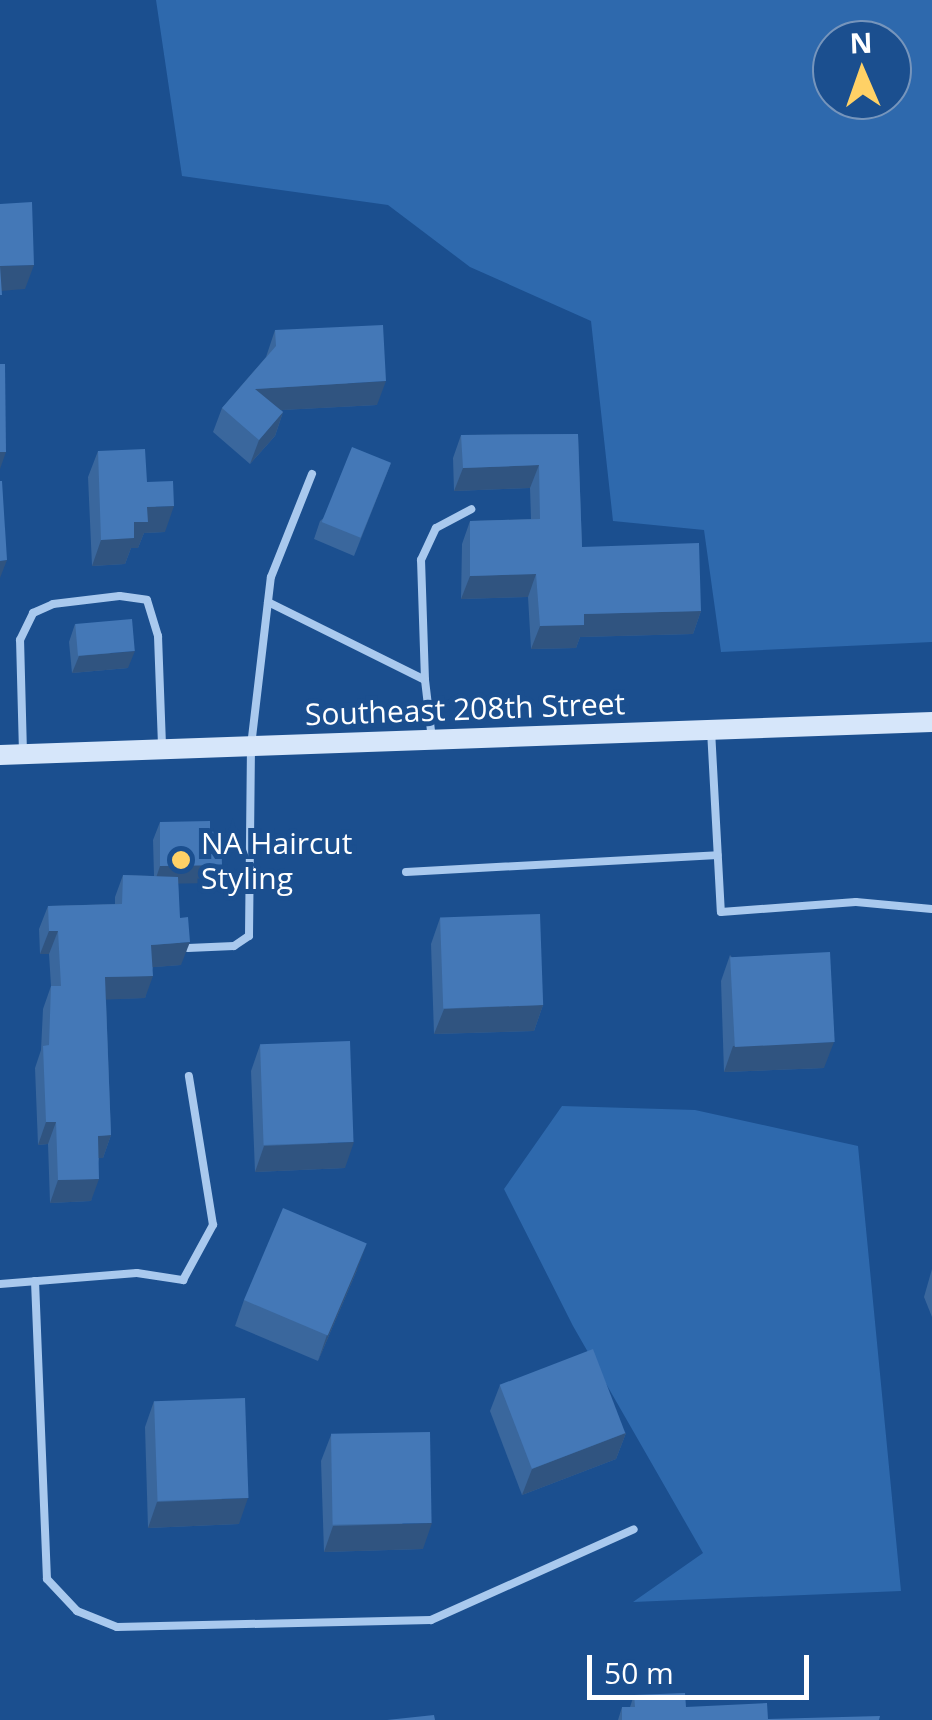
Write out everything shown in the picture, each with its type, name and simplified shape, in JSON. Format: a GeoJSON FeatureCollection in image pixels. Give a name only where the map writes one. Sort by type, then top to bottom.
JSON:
{"type":"FeatureCollection","features":[{"type":"Feature","properties":{"kind":"main road","name":"Southeast 208th Street"},"geometry":{"type":"LineString","coordinates":[[0,755],[932,722]]}},
{"type":"Feature","properties":{"kind":"lane"},"geometry":{"type":"LineString","coordinates":[[188,948],[234,946],[249,936],[250,746],[268,602],[272,578],[312,474]]}},
{"type":"Feature","properties":{"kind":"lane"},"geometry":{"type":"LineString","coordinates":[[432,740],[420,560],[436,528],[471,509]]}},
{"type":"Feature","properties":{"kind":"lane"},"geometry":{"type":"LineString","coordinates":[[23,754],[20,640],[33,614],[53,604],[120,596],[148,600],[158,636],[162,749]]}},
{"type":"Feature","properties":{"kind":"lane"},"geometry":{"type":"LineString","coordinates":[[268,602],[426,680]]}},
{"type":"Feature","properties":{"kind":"lane"},"geometry":{"type":"LineString","coordinates":[[712,730],[721,912],[856,902],[932,909]]}},
{"type":"Feature","properties":{"kind":"lane"},"geometry":{"type":"LineString","coordinates":[[406,872],[718,855]]}},
{"type":"Feature","properties":{"kind":"lane"},"geometry":{"type":"LineString","coordinates":[[0,1284],[137,1273],[182,1280],[212,1225],[188,1076]]}},
{"type":"Feature","properties":{"kind":"lane"},"geometry":{"type":"LineString","coordinates":[[35,1281],[48,1579],[77,1610],[116,1627],[432,1620],[634,1529]]}},
{"type":"Feature","properties":{"kind":"shaded area"},"geometry":{"type":"Polygon","coordinates":[[[156,0],[932,0],[932,642],[721,652],[704,530],[613,521],[591,321],[470,267],[388,205],[182,176],[156,0]]]}},
{"type":"Feature","properties":{"kind":"shaded area"},"geometry":{"type":"Polygon","coordinates":[[[562,1106],[695,1110],[858,1146],[901,1591],[633,1602],[703,1553],[573,1326],[504,1189],[562,1106]]]}},
{"type":"Feature","properties":{"kind":"building"},"geometry":{"type":"Polygon","coordinates":[[[32,202],[34,265],[0,266],[0,204],[32,202]]]}},
{"type":"Feature","properties":{"kind":"building"},"geometry":{"type":"Polygon","coordinates":[[[383,325],[386,381],[255,389],[283,412],[259,440],[222,408],[276,346],[275,330],[383,325]]]}},
{"type":"Feature","properties":{"kind":"building"},"geometry":{"type":"Polygon","coordinates":[[[0,364],[5,364],[6,452],[0,452],[0,364]]]}},
{"type":"Feature","properties":{"kind":"building"},"geometry":{"type":"Polygon","coordinates":[[[578,434],[582,547],[699,543],[701,611],[584,614],[584,625],[540,626],[536,574],[470,576],[470,521],[540,519],[539,465],[463,468],[461,435],[578,434]]]}},
{"type":"Feature","properties":{"kind":"building"},"geometry":{"type":"Polygon","coordinates":[[[352,447],[391,463],[361,538],[322,522],[352,447]]]}},
{"type":"Feature","properties":{"kind":"building"},"geometry":{"type":"Polygon","coordinates":[[[145,449],[147,482],[173,481],[174,506],[147,507],[148,522],[134,522],[134,538],[101,540],[98,451],[145,449]]]}},
{"type":"Feature","properties":{"kind":"building"},"geometry":{"type":"Polygon","coordinates":[[[0,481],[7,560],[0,561],[0,481]]]}},
{"type":"Feature","properties":{"kind":"building"},"geometry":{"type":"Polygon","coordinates":[[[132,619],[135,651],[78,656],[75,624],[132,619]]]}},
{"type":"Feature","properties":{"kind":"building"},"geometry":{"type":"Polygon","coordinates":[[[210,821],[210,832],[221,831],[222,865],[160,866],[160,822],[210,821]]]}},
{"type":"Feature","properties":{"kind":"building"},"geometry":{"type":"Polygon","coordinates":[[[123,875],[178,877],[180,918],[188,917],[190,942],[151,945],[153,976],[105,977],[111,1135],[98,1136],[99,1179],[58,1180],[56,1122],[46,1122],[43,1046],[49,1045],[51,986],[61,986],[58,931],[49,931],[48,906],[122,904],[123,875]]]}},
{"type":"Feature","properties":{"kind":"building"},"geometry":{"type":"Polygon","coordinates":[[[540,914],[543,1005],[443,1008],[440,917],[540,914]]]}},
{"type":"Feature","properties":{"kind":"building"},"geometry":{"type":"Polygon","coordinates":[[[830,952],[835,1042],[735,1047],[730,957],[830,952]]]}},
{"type":"Feature","properties":{"kind":"building"},"geometry":{"type":"Polygon","coordinates":[[[350,1041],[354,1142],[264,1145],[260,1044],[350,1041]]]}},
{"type":"Feature","properties":{"kind":"building"},"geometry":{"type":"Polygon","coordinates":[[[283,1208],[367,1244],[328,1336],[244,1300],[283,1208]]]}},
{"type":"Feature","properties":{"kind":"building"},"geometry":{"type":"Polygon","coordinates":[[[593,1349],[625,1433],[532,1469],[500,1385],[593,1349]]]}},
{"type":"Feature","properties":{"kind":"building"},"geometry":{"type":"Polygon","coordinates":[[[245,1398],[248,1498],[158,1501],[154,1401],[245,1398]]]}},
{"type":"Feature","properties":{"kind":"building"},"geometry":{"type":"Polygon","coordinates":[[[430,1432],[432,1523],[333,1525],[331,1434],[430,1432]]]}},
{"type":"Feature","properties":{"kind":"building"},"geometry":{"type":"Polygon","coordinates":[[[685,1693],[686,1707],[767,1703],[768,1719],[880,1716],[879,1720],[622,1720],[622,1707],[635,1707],[634,1695],[685,1693]]]}},
{"type":"Feature","properties":{"kind":"building"},"geometry":{"type":"Polygon","coordinates":[[[434,1715],[435,1720],[387,1720],[434,1715]]]}},
{"type":"Feature","properties":{"kind":"place","name":"NA Haircut Styling"},"geometry":{"type":"Point","coordinates":[181,860]}}]}
